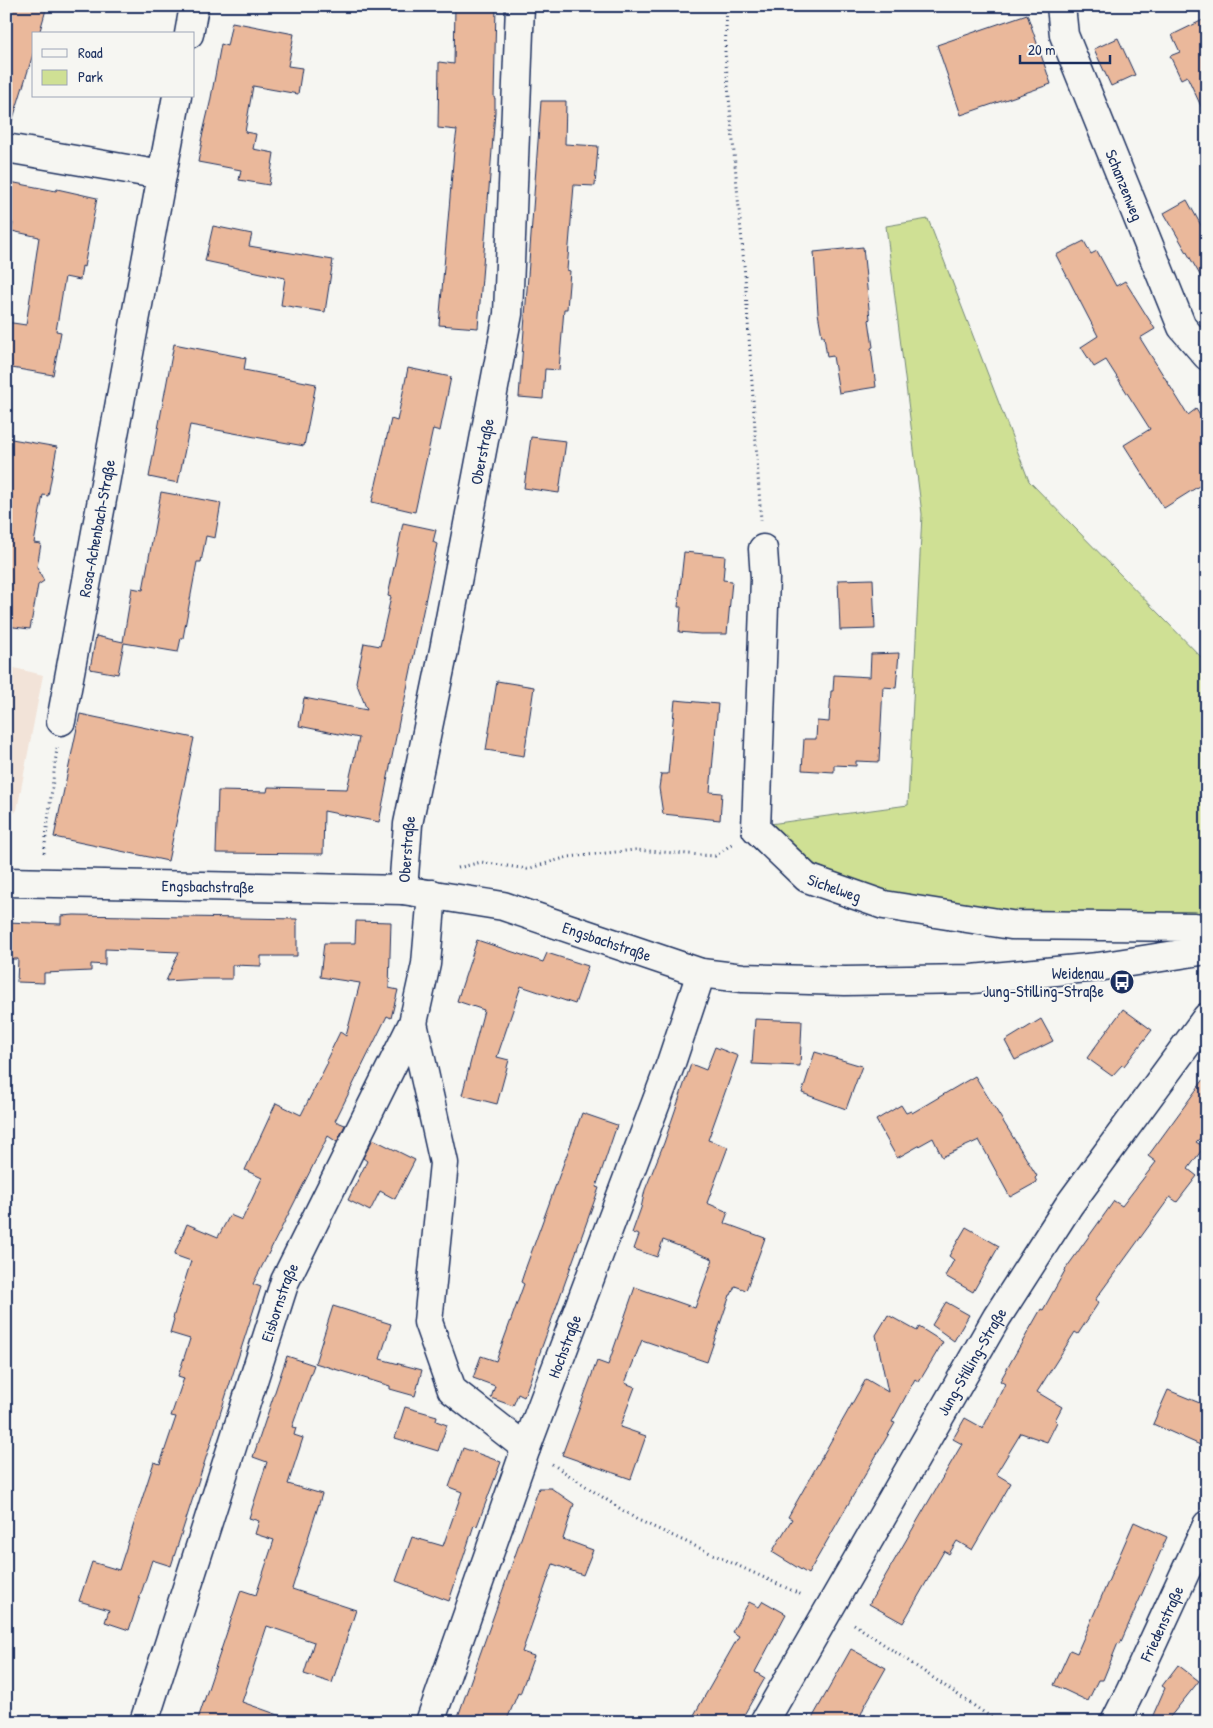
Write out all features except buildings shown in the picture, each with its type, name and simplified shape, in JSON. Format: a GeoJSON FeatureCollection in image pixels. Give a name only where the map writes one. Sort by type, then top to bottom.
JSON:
{"type":"FeatureCollection","features":[{"type":"Feature","properties":{"kind":"street"},"geometry":{"type":"LineString","coordinates":[[189,32],[194,6]]}},
{"type":"Feature","properties":{"kind":"street","name":"Oberstraße"},"geometry":{"type":"LineString","coordinates":[[404,890],[408,824],[444,650],[508,314],[520,6]]}},
{"type":"Feature","properties":{"kind":"street","name":"Schanzenweg"},"geometry":{"type":"LineString","coordinates":[[1061,6],[1064,35],[1182,327],[1207,356]]}},
{"type":"Feature","properties":{"kind":"street","name":"Rosa-Achenbach-Straße"},"geometry":{"type":"LineString","coordinates":[[61,721],[177,98]]}},
{"type":"Feature","properties":{"kind":"street"},"geometry":{"type":"LineString","coordinates":[[6,148],[162,175]]}},
{"type":"Feature","properties":{"kind":"street"},"geometry":{"type":"LineString","coordinates":[[756,829],[765,578],[763,549]]}},
{"type":"Feature","properties":{"kind":"street","name":"Sichelweg"},"geometry":{"type":"LineString","coordinates":[[756,829],[807,878],[884,905],[1012,925],[1195,927],[1207,936]]}},
{"type":"Feature","properties":{"kind":"street","name":"Engsbachstraße"},"geometry":{"type":"LineString","coordinates":[[6,882],[404,890],[503,906],[701,973],[743,978],[845,981],[972,979],[1098,967],[1207,950]]}},
{"type":"Feature","properties":{"kind":"street","name":"Eisbornstraße"},"geometry":{"type":"LineString","coordinates":[[144,1722],[286,1281],[413,1023],[426,964],[432,894]]}},
{"type":"Feature","properties":{"kind":"street","name":"Hochstraße"},"geometry":{"type":"LineString","coordinates":[[430,1722],[526,1448],[671,1063],[701,973]]}},
{"type":"Feature","properties":{"kind":"street","name":"Jung-Stilling-Straße"},"geometry":{"type":"LineString","coordinates":[[764,1722],[997,1317],[1069,1205],[1207,1017]]}},
{"type":"Feature","properties":{"kind":"street"},"geometry":{"type":"LineString","coordinates":[[413,1023],[444,1163],[428,1322],[452,1390],[526,1448]]}},
{"type":"Feature","properties":{"kind":"street","name":"Friedenstraße"},"geometry":{"type":"LineString","coordinates":[[1115,1722],[1207,1526]]}},
{"type":"Feature","properties":{"kind":"path"},"geometry":{"type":"LineString","coordinates":[[727,6],[725,52],[746,276],[763,549]]}},
{"type":"Feature","properties":{"kind":"path"},"geometry":{"type":"LineString","coordinates":[[40,884],[61,721]]}},
{"type":"Feature","properties":{"kind":"path"},"geometry":{"type":"LineString","coordinates":[[452,869],[481,862],[526,869],[568,857],[635,850],[714,856],[756,829]]}},
{"type":"Feature","properties":{"kind":"path"},"geometry":{"type":"LineString","coordinates":[[526,1448],[636,1519],[829,1607],[998,1722]]}},
{"type":"Feature","properties":{"kind":"shaded area"},"geometry":{"type":"Polygon","coordinates":[[[6,666],[43,675],[17,810],[6,822],[6,666]]]}},
{"type":"Feature","properties":{"kind":"green space"},"geometry":{"type":"Polygon","coordinates":[[[928,219],[1029,481],[1207,663],[1207,913],[1007,911],[889,896],[814,864],[777,836],[770,824],[908,805],[922,514],[886,226],[928,219]]]}},
{"type":"Feature","properties":{"kind":"place","name":"Weidenau Jung-Stilling-Straße"},"geometry":{"type":"Point","coordinates":[1122,982]}}]}
